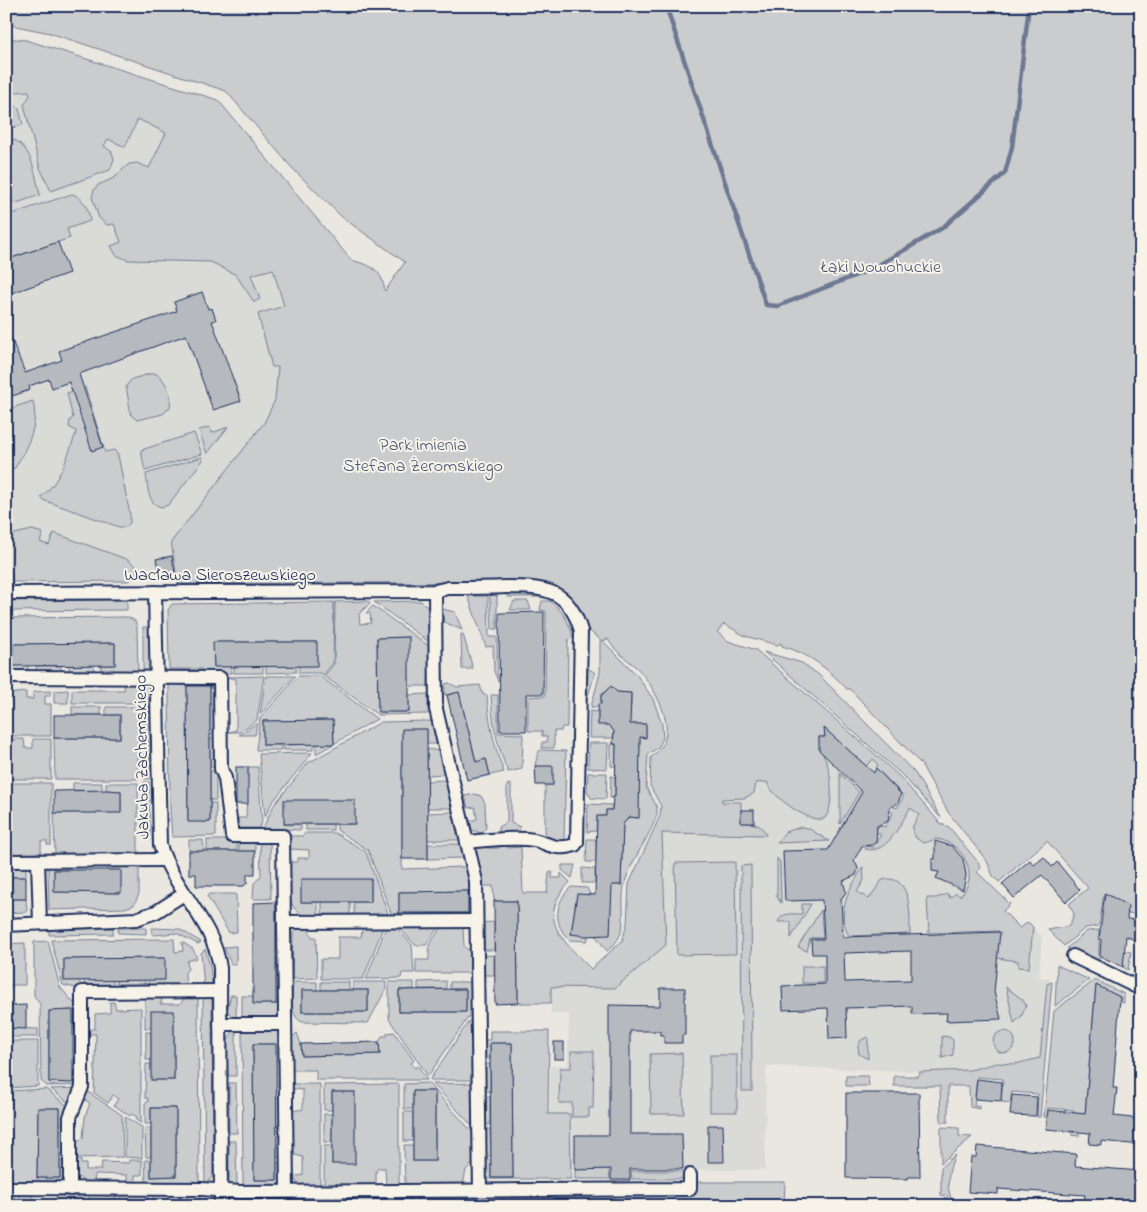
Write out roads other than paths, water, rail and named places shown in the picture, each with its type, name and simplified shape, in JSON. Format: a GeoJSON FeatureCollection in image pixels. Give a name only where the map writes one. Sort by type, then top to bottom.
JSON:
{"type":"FeatureCollection","features":[{"type":"Feature","properties":{"kind":"street","name":"Wacława Sieroszewskiego"},"geometry":{"type":"LineString","coordinates":[[6,593],[435,590],[448,588],[542,588],[554,592],[565,600],[578,619],[582,644],[578,839],[575,845],[563,847],[546,846],[528,840],[467,842]]}},
{"type":"Feature","properties":{"kind":"street"},"geometry":{"type":"LineString","coordinates":[[435,590],[436,709],[476,881],[480,1191]]}},
{"type":"Feature","properties":{"kind":"street","name":"Jakuba Zachemskiego"},"geometry":{"type":"LineString","coordinates":[[155,592],[160,845],[165,860],[214,944],[220,968],[221,1206]]}},
{"type":"Feature","properties":{"kind":"street"},"geometry":{"type":"LineString","coordinates":[[6,677],[220,678],[221,769],[225,778],[232,836],[283,836],[287,1192]]}},
{"type":"Feature","properties":{"kind":"street"},"geometry":{"type":"LineString","coordinates":[[6,860],[165,860]]}},
{"type":"Feature","properties":{"kind":"street"},"geometry":{"type":"LineString","coordinates":[[38,860],[40,923]]}},
{"type":"Feature","properties":{"kind":"street"},"geometry":{"type":"LineString","coordinates":[[6,925],[142,918],[184,894]]}},
{"type":"Feature","properties":{"kind":"street"},"geometry":{"type":"LineString","coordinates":[[284,922],[476,921]]}},
{"type":"Feature","properties":{"kind":"street"},"geometry":{"type":"LineString","coordinates":[[1073,956],[1141,989]]}},
{"type":"Feature","properties":{"kind":"street"},"geometry":{"type":"LineString","coordinates":[[70,1189],[70,1117],[82,1088],[82,992],[220,991]]}},
{"type":"Feature","properties":{"kind":"street"},"geometry":{"type":"LineString","coordinates":[[220,1024],[285,1024]]}},
{"type":"Feature","properties":{"kind":"street"},"geometry":{"type":"LineString","coordinates":[[6,1188],[240,1192],[690,1189],[690,1175]]}},
{"type":"Feature","properties":{"kind":"waterway"},"geometry":{"type":"LineString","coordinates":[[666,6],[766,305],[778,306],[872,269],[942,228],[1005,173],[1012,147],[1029,6]]}},
{"type":"Feature","properties":{"kind":"park label","name":"Łąki Nowohuckie"},"geometry":{"type":"Point","coordinates":[881,266]}},
{"type":"Feature","properties":{"kind":"park label","name":"Park imienia Stefana Żeromskiego"},"geometry":{"type":"Point","coordinates":[423,454]}}]}
